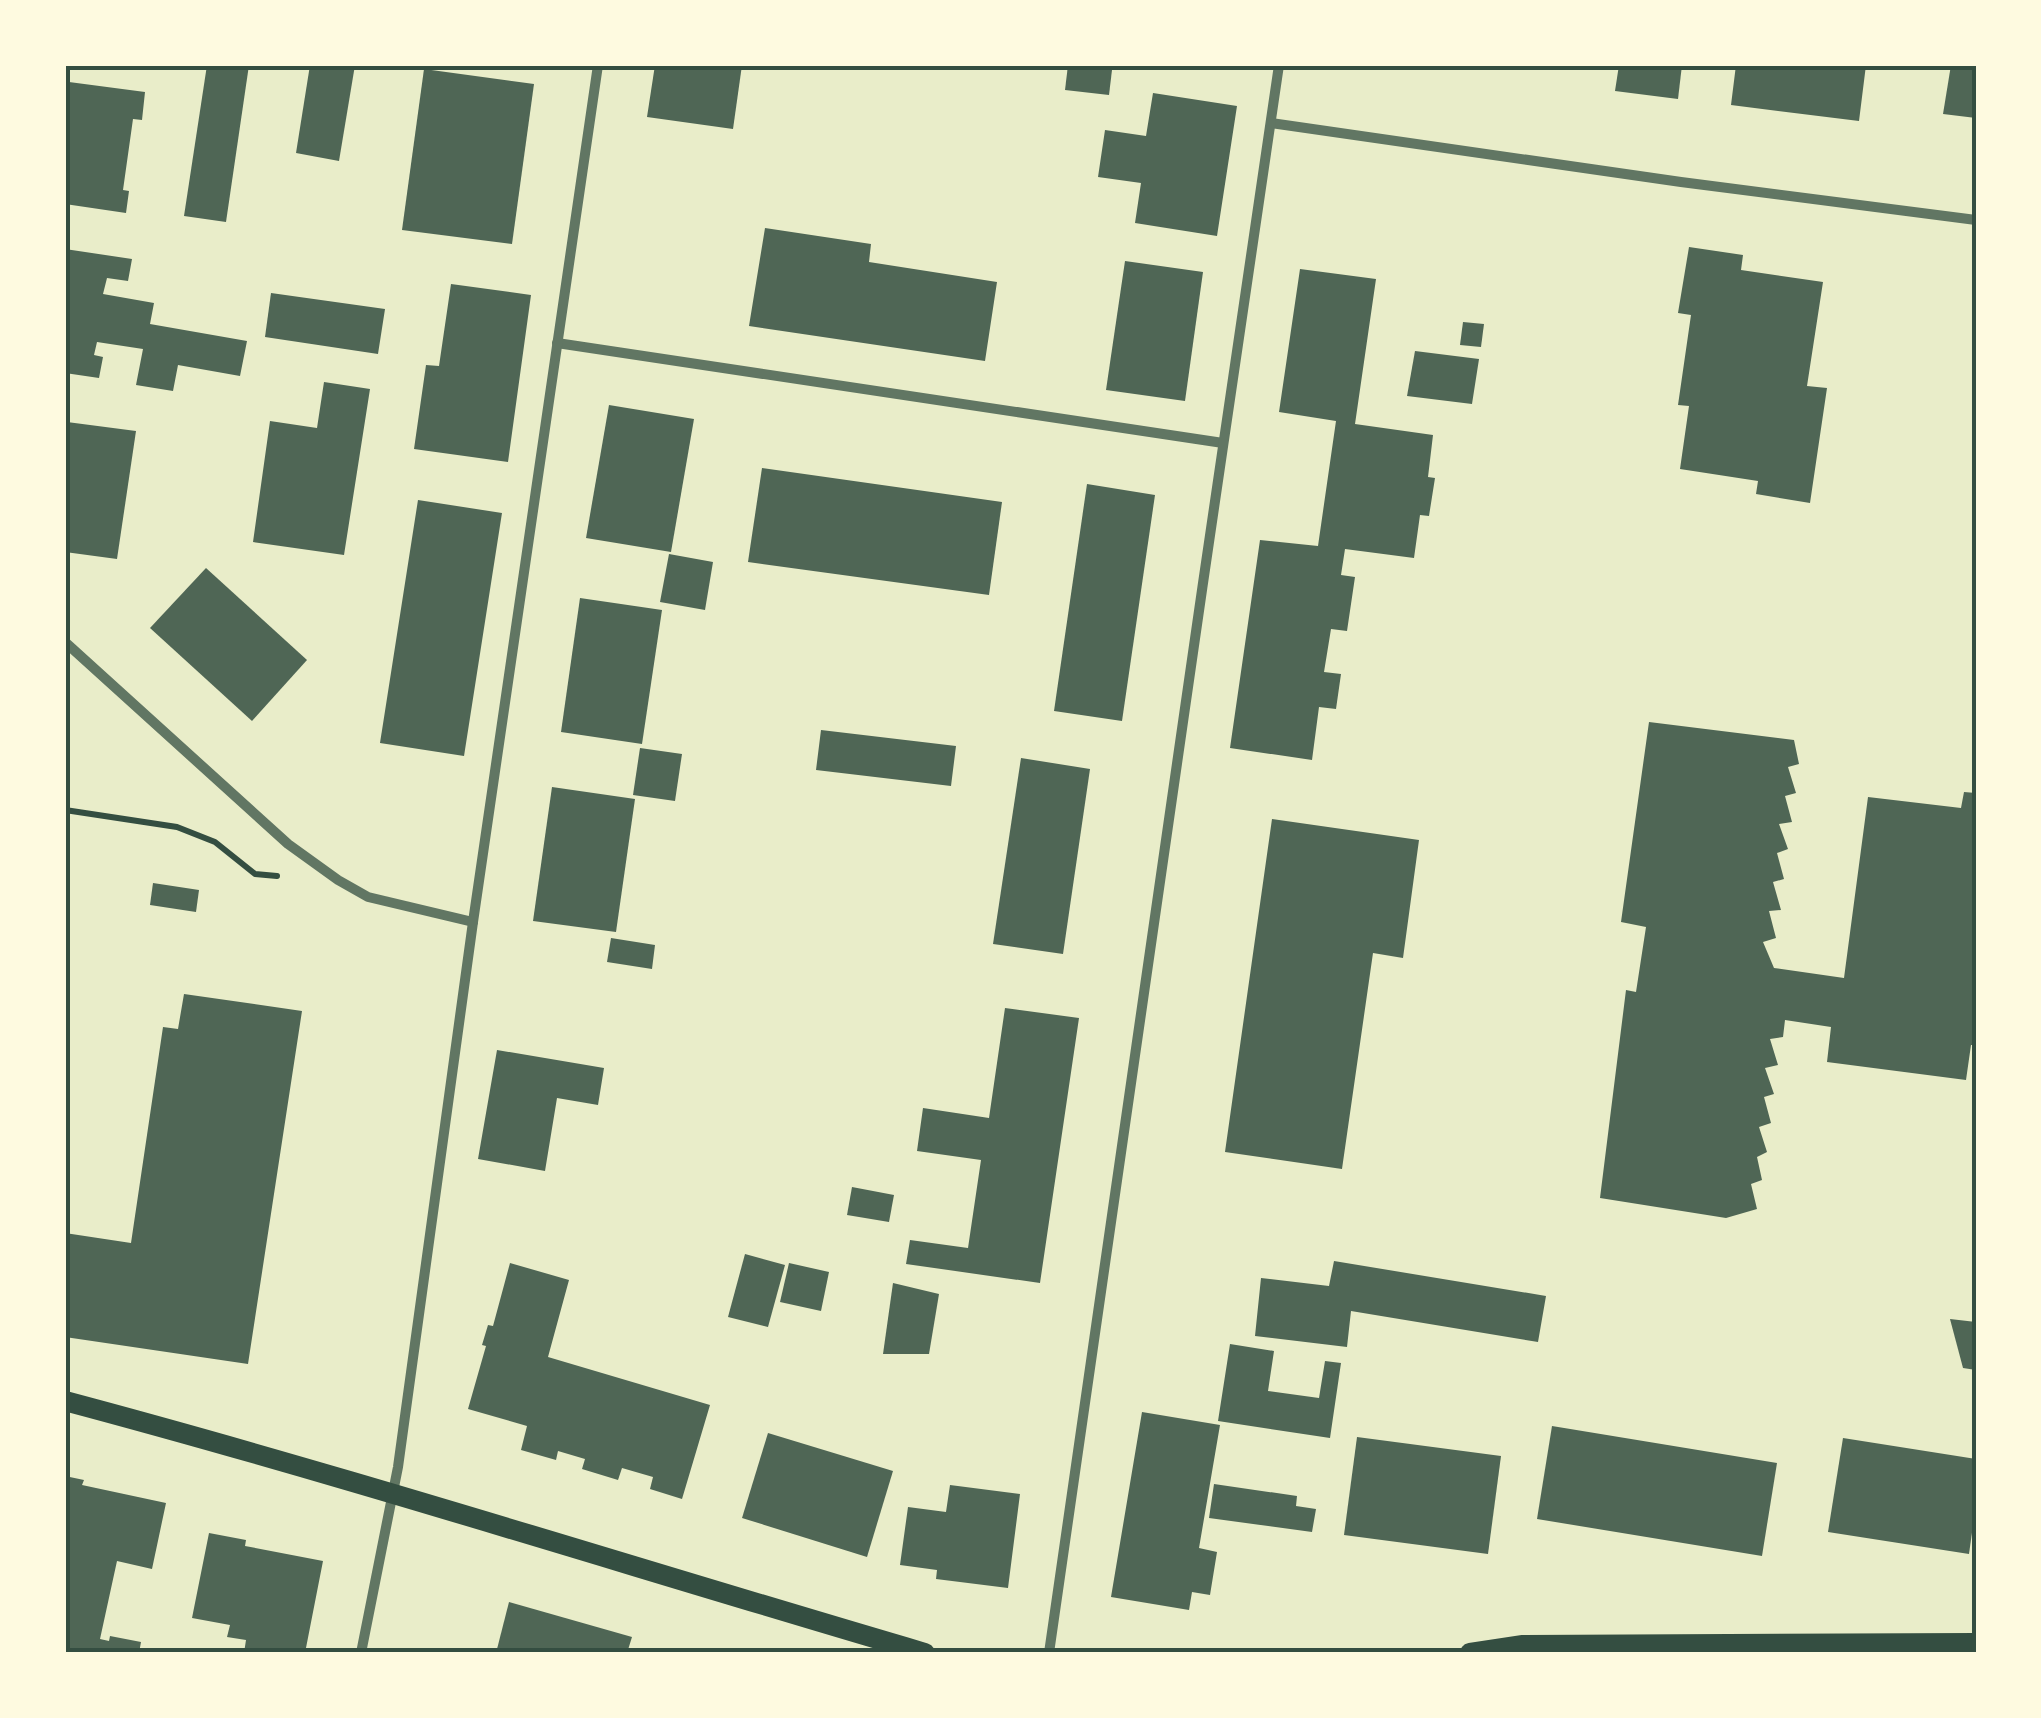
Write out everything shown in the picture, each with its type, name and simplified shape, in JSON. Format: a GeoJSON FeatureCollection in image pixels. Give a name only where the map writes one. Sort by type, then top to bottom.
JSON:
{"type":"FeatureCollection","features":[{"type":"Feature","properties":{"kind":"main road"},"geometry":{"type":"LineString","coordinates":[[65,1401],[393,1492],[925,1653]]}},
{"type":"Feature","properties":{"kind":"main road"},"geometry":{"type":"LineString","coordinates":[[1470,1653],[1523,1645],[1976,1643]]}},
{"type":"Feature","properties":{"kind":"street"},"geometry":{"type":"LineString","coordinates":[[361,1653],[393,1492],[598,65]]}},
{"type":"Feature","properties":{"kind":"street"},"geometry":{"type":"LineString","coordinates":[[1049,1653],[1279,65]]}},
{"type":"Feature","properties":{"kind":"street"},"geometry":{"type":"LineString","coordinates":[[1270,123],[1976,220]]}},
{"type":"Feature","properties":{"kind":"street"},"geometry":{"type":"LineString","coordinates":[[557,343],[1223,443]]}},
{"type":"Feature","properties":{"kind":"street"},"geometry":{"type":"LineString","coordinates":[[65,642],[288,844],[338,880],[368,898],[473,922]]}},
{"type":"Feature","properties":{"kind":"path"},"geometry":{"type":"LineString","coordinates":[[65,810],[177,827],[215,842],[254,874],[338,880]]}},
{"type":"Feature","properties":{"kind":"building"},"geometry":{"type":"Polygon","coordinates":[[[207,65],[249,65],[226,222],[184,216],[207,65]]]}},
{"type":"Feature","properties":{"kind":"building"},"geometry":{"type":"Polygon","coordinates":[[[310,65],[355,65],[339,161],[296,153],[310,65]]]}},
{"type":"Feature","properties":{"kind":"building"},"geometry":{"type":"Polygon","coordinates":[[[655,65],[742,65],[733,129],[647,117],[655,65]]]}},
{"type":"Feature","properties":{"kind":"building"},"geometry":{"type":"Polygon","coordinates":[[[1068,65],[1112,70],[1109,95],[1065,90],[1068,65]]]}},
{"type":"Feature","properties":{"kind":"building"},"geometry":{"type":"Polygon","coordinates":[[[1619,65],[1682,65],[1678,99],[1615,91],[1619,65]]]}},
{"type":"Feature","properties":{"kind":"building"},"geometry":{"type":"Polygon","coordinates":[[[1736,65],[1866,65],[1859,121],[1731,105],[1736,65]]]}},
{"type":"Feature","properties":{"kind":"building"},"geometry":{"type":"Polygon","coordinates":[[[1951,65],[1976,65],[1976,118],[1943,114],[1951,65]]]}},
{"type":"Feature","properties":{"kind":"building"},"geometry":{"type":"Polygon","coordinates":[[[424,69],[534,84],[512,244],[402,230],[424,69]]]}},
{"type":"Feature","properties":{"kind":"building"},"geometry":{"type":"Polygon","coordinates":[[[69,82],[145,92],[142,120],[133,119],[123,190],[129,191],[126,213],[65,204],[65,106],[69,82]]]}},
{"type":"Feature","properties":{"kind":"building"},"geometry":{"type":"Polygon","coordinates":[[[1153,93],[1237,106],[1217,236],[1135,223],[1141,183],[1098,177],[1105,130],[1146,136],[1153,93]]]}},
{"type":"Feature","properties":{"kind":"building"},"geometry":{"type":"Polygon","coordinates":[[[765,228],[871,244],[869,262],[997,282],[985,361],[749,326],[765,228]]]}},
{"type":"Feature","properties":{"kind":"building"},"geometry":{"type":"Polygon","coordinates":[[[1689,247],[1743,255],[1741,270],[1823,282],[1807,386],[1827,388],[1810,503],[1756,494],[1758,481],[1680,469],[1689,406],[1678,405],[1691,315],[1678,313],[1689,247]]]}},
{"type":"Feature","properties":{"kind":"building"},"geometry":{"type":"Polygon","coordinates":[[[65,249],[132,259],[128,281],[107,278],[103,294],[154,303],[150,324],[247,341],[240,376],[178,365],[173,391],[136,385],[143,349],[97,342],[94,355],[103,357],[99,378],[65,373],[65,249]]]}},
{"type":"Feature","properties":{"kind":"building"},"geometry":{"type":"Polygon","coordinates":[[[1125,261],[1203,272],[1185,401],[1106,390],[1125,261]]]}},
{"type":"Feature","properties":{"kind":"building"},"geometry":{"type":"Polygon","coordinates":[[[1300,269],[1376,279],[1355,424],[1433,435],[1428,477],[1435,478],[1429,516],[1420,515],[1414,558],[1345,549],[1341,575],[1355,577],[1347,631],[1331,629],[1324,672],[1341,674],[1336,709],[1319,707],[1312,760],[1230,748],[1260,540],[1318,546],[1336,421],[1279,412],[1300,269]]]}},
{"type":"Feature","properties":{"kind":"building"},"geometry":{"type":"Polygon","coordinates":[[[451,284],[531,295],[508,462],[414,449],[426,365],[439,366],[451,284]]]}},
{"type":"Feature","properties":{"kind":"building"},"geometry":{"type":"Polygon","coordinates":[[[271,293],[385,309],[378,354],[265,337],[271,293]]]}},
{"type":"Feature","properties":{"kind":"building"},"geometry":{"type":"Polygon","coordinates":[[[1463,322],[1484,324],[1481,347],[1460,345],[1463,322]]]}},
{"type":"Feature","properties":{"kind":"building"},"geometry":{"type":"Polygon","coordinates":[[[1415,351],[1479,359],[1472,404],[1407,396],[1415,351]]]}},
{"type":"Feature","properties":{"kind":"building"},"geometry":{"type":"Polygon","coordinates":[[[324,382],[370,389],[344,555],[253,542],[270,421],[317,428],[324,382]]]}},
{"type":"Feature","properties":{"kind":"building"},"geometry":{"type":"Polygon","coordinates":[[[609,405],[694,419],[671,552],[586,538],[609,405]]]}},
{"type":"Feature","properties":{"kind":"building"},"geometry":{"type":"Polygon","coordinates":[[[67,422],[136,431],[117,559],[65,552],[67,422]]]}},
{"type":"Feature","properties":{"kind":"building"},"geometry":{"type":"Polygon","coordinates":[[[762,468],[1002,502],[989,595],[748,562],[762,468]]]}},
{"type":"Feature","properties":{"kind":"building"},"geometry":{"type":"Polygon","coordinates":[[[1087,484],[1155,495],[1122,721],[1054,711],[1087,484]]]}},
{"type":"Feature","properties":{"kind":"building"},"geometry":{"type":"Polygon","coordinates":[[[418,500],[502,513],[464,756],[380,743],[418,500]]]}},
{"type":"Feature","properties":{"kind":"building"},"geometry":{"type":"Polygon","coordinates":[[[669,554],[713,562],[705,610],[660,602],[669,554]]]}},
{"type":"Feature","properties":{"kind":"building"},"geometry":{"type":"Polygon","coordinates":[[[206,568],[307,660],[252,721],[150,628],[206,568]]]}},
{"type":"Feature","properties":{"kind":"building"},"geometry":{"type":"Polygon","coordinates":[[[580,598],[662,610],[642,744],[561,732],[580,598]]]}},
{"type":"Feature","properties":{"kind":"building"},"geometry":{"type":"Polygon","coordinates":[[[1649,722],[1794,740],[1799,764],[1788,767],[1796,793],[1785,796],[1792,822],[1779,824],[1788,849],[1777,853],[1784,879],[1773,882],[1781,910],[1769,911],[1776,938],[1763,942],[1774,968],[1844,978],[1868,797],[1961,808],[1964,792],[1976,793],[1976,1045],[1971,1045],[1966,1080],[1827,1062],[1831,1027],[1785,1020],[1783,1037],[1770,1039],[1778,1065],[1765,1068],[1774,1094],[1764,1097],[1771,1123],[1759,1127],[1767,1152],[1757,1157],[1762,1180],[1751,1184],[1757,1209],[1726,1218],[1600,1198],[1626,990],[1636,992],[1646,927],[1621,922],[1649,722]]]}},
{"type":"Feature","properties":{"kind":"building"},"geometry":{"type":"Polygon","coordinates":[[[821,730],[956,746],[951,786],[816,770],[821,730]]]}},
{"type":"Feature","properties":{"kind":"building"},"geometry":{"type":"Polygon","coordinates":[[[640,748],[682,754],[675,801],[633,795],[640,748]]]}},
{"type":"Feature","properties":{"kind":"building"},"geometry":{"type":"Polygon","coordinates":[[[1021,758],[1090,769],[1063,954],[993,944],[1021,758]]]}},
{"type":"Feature","properties":{"kind":"building"},"geometry":{"type":"Polygon","coordinates":[[[552,787],[635,799],[616,932],[533,921],[552,787]]]}},
{"type":"Feature","properties":{"kind":"building"},"geometry":{"type":"Polygon","coordinates":[[[1272,819],[1419,840],[1403,958],[1373,953],[1342,1169],[1225,1152],[1272,819]]]}},
{"type":"Feature","properties":{"kind":"building"},"geometry":{"type":"Polygon","coordinates":[[[153,883],[199,890],[196,912],[150,905],[153,883]]]}},
{"type":"Feature","properties":{"kind":"building"},"geometry":{"type":"Polygon","coordinates":[[[611,938],[655,945],[652,969],[607,962],[611,938]]]}},
{"type":"Feature","properties":{"kind":"building"},"geometry":{"type":"Polygon","coordinates":[[[184,994],[302,1011],[248,1364],[65,1337],[65,1233],[131,1243],[163,1027],[178,1029],[184,994]]]}},
{"type":"Feature","properties":{"kind":"building"},"geometry":{"type":"Polygon","coordinates":[[[1005,1008],[1079,1018],[1040,1283],[906,1264],[910,1240],[968,1248],[981,1160],[917,1151],[923,1108],[989,1118],[1005,1008]]]}},
{"type":"Feature","properties":{"kind":"building"},"geometry":{"type":"Polygon","coordinates":[[[497,1050],[604,1068],[598,1105],[557,1098],[545,1171],[478,1159],[497,1050]]]}},
{"type":"Feature","properties":{"kind":"building"},"geometry":{"type":"Polygon","coordinates":[[[852,1187],[894,1195],[889,1222],[847,1215],[852,1187]]]}},
{"type":"Feature","properties":{"kind":"building"},"geometry":{"type":"Polygon","coordinates":[[[745,1254],[785,1265],[768,1327],[728,1317],[745,1254]]]}},
{"type":"Feature","properties":{"kind":"building"},"geometry":{"type":"Polygon","coordinates":[[[1334,1261],[1546,1296],[1538,1342],[1351,1311],[1347,1347],[1255,1336],[1261,1278],[1329,1286],[1334,1261]]]}},
{"type":"Feature","properties":{"kind":"building"},"geometry":{"type":"Polygon","coordinates":[[[510,1263],[569,1280],[548,1357],[710,1405],[682,1499],[650,1489],[653,1477],[622,1468],[618,1480],[582,1469],[585,1459],[558,1451],[556,1460],[521,1450],[527,1426],[468,1409],[486,1346],[482,1345],[488,1325],[493,1326],[510,1263]]]}},
{"type":"Feature","properties":{"kind":"building"},"geometry":{"type":"Polygon","coordinates":[[[789,1263],[829,1272],[821,1311],[780,1302],[789,1263]]]}},
{"type":"Feature","properties":{"kind":"building"},"geometry":{"type":"Polygon","coordinates":[[[893,1283],[939,1294],[929,1354],[883,1354],[893,1283]]]}},
{"type":"Feature","properties":{"kind":"building"},"geometry":{"type":"Polygon","coordinates":[[[1950,1319],[1976,1322],[1976,1370],[1963,1368],[1950,1319]]]}},
{"type":"Feature","properties":{"kind":"building"},"geometry":{"type":"Polygon","coordinates":[[[1230,1344],[1274,1351],[1268,1391],[1319,1398],[1325,1361],[1341,1363],[1330,1438],[1218,1421],[1230,1344]]]}},
{"type":"Feature","properties":{"kind":"building"},"geometry":{"type":"Polygon","coordinates":[[[1142,1412],[1220,1425],[1199,1548],[1217,1552],[1210,1595],[1192,1592],[1189,1610],[1111,1597],[1142,1412]]]}},
{"type":"Feature","properties":{"kind":"building"},"geometry":{"type":"Polygon","coordinates":[[[1552,1426],[1777,1463],[1762,1556],[1537,1519],[1552,1426]]]}},
{"type":"Feature","properties":{"kind":"building"},"geometry":{"type":"Polygon","coordinates":[[[768,1433],[893,1471],[867,1557],[742,1518],[768,1433]]]}},
{"type":"Feature","properties":{"kind":"building"},"geometry":{"type":"Polygon","coordinates":[[[1357,1437],[1501,1456],[1488,1554],[1344,1535],[1357,1437]]]}},
{"type":"Feature","properties":{"kind":"building"},"geometry":{"type":"Polygon","coordinates":[[[1843,1438],[1976,1459],[1976,1504],[1969,1554],[1828,1532],[1843,1438]]]}},
{"type":"Feature","properties":{"kind":"building"},"geometry":{"type":"Polygon","coordinates":[[[65,1476],[84,1480],[82,1485],[166,1503],[152,1569],[117,1561],[100,1639],[109,1641],[110,1636],[141,1642],[139,1653],[65,1653],[65,1571],[70,1551],[65,1550],[65,1476]]]}},
{"type":"Feature","properties":{"kind":"building"},"geometry":{"type":"Polygon","coordinates":[[[1214,1484],[1297,1496],[1296,1506],[1316,1509],[1312,1532],[1209,1518],[1214,1484]]]}},
{"type":"Feature","properties":{"kind":"building"},"geometry":{"type":"Polygon","coordinates":[[[950,1485],[1020,1494],[1008,1588],[936,1579],[937,1570],[900,1565],[908,1507],[946,1512],[950,1485]]]}},
{"type":"Feature","properties":{"kind":"building"},"geometry":{"type":"Polygon","coordinates":[[[209,1533],[246,1540],[245,1546],[323,1561],[305,1653],[244,1653],[246,1640],[227,1637],[230,1625],[192,1618],[209,1533]]]}},
{"type":"Feature","properties":{"kind":"building"},"geometry":{"type":"Polygon","coordinates":[[[509,1602],[632,1637],[627,1653],[496,1653],[509,1602]]]}}]}
